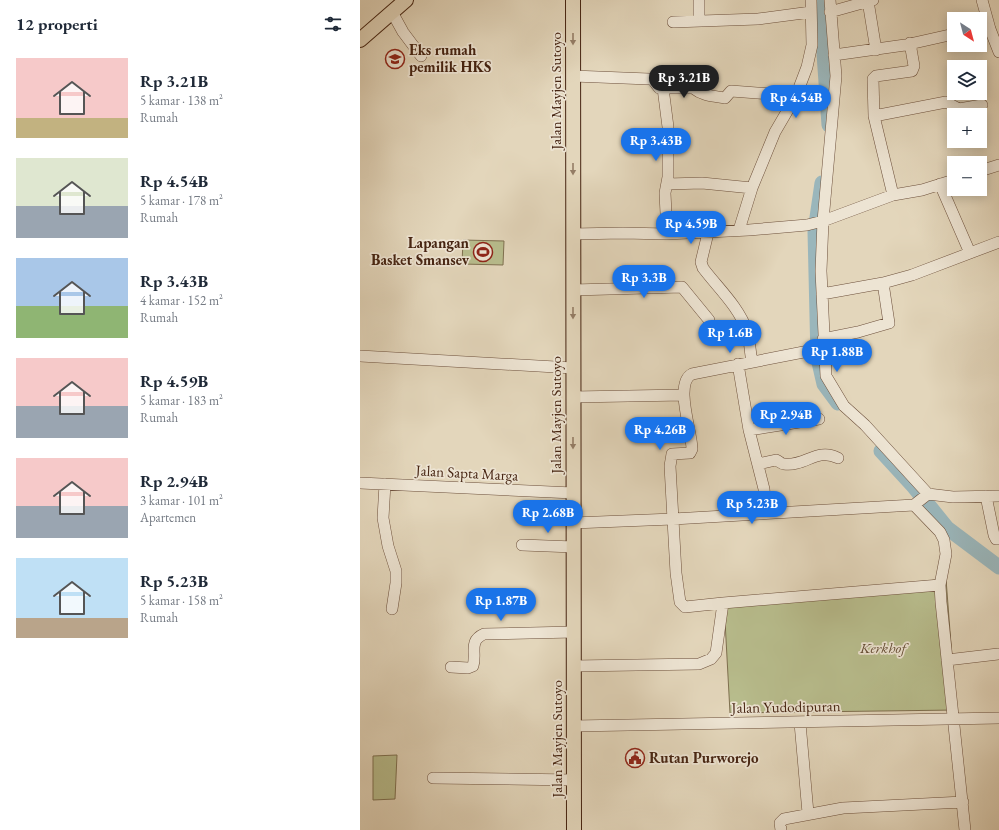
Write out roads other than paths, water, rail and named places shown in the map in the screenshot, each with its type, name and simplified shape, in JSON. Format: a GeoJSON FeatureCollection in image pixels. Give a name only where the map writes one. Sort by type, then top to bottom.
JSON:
{"type":"FeatureCollection","features":[{"type":"Feature","properties":{"kind":"main road"},"geometry":{"type":"LineString","coordinates":[[360,40],[406,0]]}},
{"type":"Feature","properties":{"kind":"main road","name":"Jalan Mayjen Sutoyo"},"geometry":{"type":"LineString","coordinates":[[573,0],[574,830]]}},
{"type":"Feature","properties":{"kind":"street"},"geometry":{"type":"LineString","coordinates":[[698,0],[699,20]]}},
{"type":"Feature","properties":{"kind":"street"},"geometry":{"type":"LineString","coordinates":[[739,230],[752,188],[764,162],[775,132],[796,96],[807,67],[812,45],[811,0]]}},
{"type":"Feature","properties":{"kind":"street"},"geometry":{"type":"LineString","coordinates":[[830,0],[836,76],[816,223],[822,294],[820,347],[826,376],[844,406],[865,425],[922,499],[944,540],[946,554],[940,585],[965,830]]}},
{"type":"Feature","properties":{"kind":"street"},"geometry":{"type":"LineString","coordinates":[[982,0],[983,12]]}},
{"type":"Feature","properties":{"kind":"street"},"geometry":{"type":"LineString","coordinates":[[830,12],[871,1],[876,50]]}},
{"type":"Feature","properties":{"kind":"street"},"geometry":{"type":"LineString","coordinates":[[392,12],[403,32],[421,56]]}},
{"type":"Feature","properties":{"kind":"street"},"geometry":{"type":"LineString","coordinates":[[673,22],[758,19],[811,12]]}},
{"type":"Feature","properties":{"kind":"street"},"geometry":{"type":"LineString","coordinates":[[987,32],[999,52]]}},
{"type":"Feature","properties":{"kind":"street"},"geometry":{"type":"LineString","coordinates":[[834,55],[876,50],[947,36]]}},
{"type":"Feature","properties":{"kind":"street"},"geometry":{"type":"LineString","coordinates":[[893,195],[874,116],[873,80],[876,76],[912,71],[914,66],[910,44]]}},
{"type":"Feature","properties":{"kind":"street"},"geometry":{"type":"LineString","coordinates":[[573,76],[649,79],[653,80],[657,87],[693,88],[703,95],[725,98],[731,91],[796,96]]}},
{"type":"Feature","properties":{"kind":"street"},"geometry":{"type":"LineString","coordinates":[[663,88],[668,127],[668,184],[665,193],[666,234]]}},
{"type":"Feature","properties":{"kind":"street"},"geometry":{"type":"LineString","coordinates":[[874,116],[946,102],[959,109],[982,105]]}},
{"type":"Feature","properties":{"kind":"street"},"geometry":{"type":"LineString","coordinates":[[987,169],[999,165]]}},
{"type":"Feature","properties":{"kind":"street"},"geometry":{"type":"LineString","coordinates":[[573,234],[708,233],[816,223],[893,195],[947,182]]}},
{"type":"Feature","properties":{"kind":"street"},"geometry":{"type":"LineString","coordinates":[[668,184],[702,183],[752,188]]}},
{"type":"Feature","properties":{"kind":"street"},"geometry":{"type":"LineString","coordinates":[[940,184],[970,253]]}},
{"type":"Feature","properties":{"kind":"street"},"geometry":{"type":"LineString","coordinates":[[708,233],[701,262],[702,268],[730,301],[740,316],[747,331],[752,362]]}},
{"type":"Feature","properties":{"kind":"street"},"geometry":{"type":"LineString","coordinates":[[822,294],[883,283],[999,242]]}},
{"type":"Feature","properties":{"kind":"street"},"geometry":{"type":"LineString","coordinates":[[883,283],[889,323],[858,332],[820,347],[691,375],[686,382],[684,396],[692,449],[690,453],[672,454],[670,458],[673,519],[680,602],[685,607],[940,585]]}},
{"type":"Feature","properties":{"kind":"street"},"geometry":{"type":"LineString","coordinates":[[573,290],[682,287],[709,320]]}},
{"type":"Feature","properties":{"kind":"street"},"geometry":{"type":"LineString","coordinates":[[360,356],[573,368]]}},
{"type":"Feature","properties":{"kind":"street"},"geometry":{"type":"LineString","coordinates":[[738,364],[749,430],[764,489],[766,513]]}},
{"type":"Feature","properties":{"kind":"street"},"geometry":{"type":"LineString","coordinates":[[573,397],[684,396]]}},
{"type":"Feature","properties":{"kind":"street"},"geometry":{"type":"LineString","coordinates":[[749,430],[819,418]]}},
{"type":"Feature","properties":{"kind":"street"},"geometry":{"type":"LineString","coordinates":[[758,464],[776,460],[784,464],[788,464],[811,460],[816,455],[825,454],[838,458]]}},
{"type":"Feature","properties":{"kind":"street","name":"Jalan Sapta Marga"},"geometry":{"type":"LineString","coordinates":[[360,483],[573,493]]}},
{"type":"Feature","properties":{"kind":"street"},"geometry":{"type":"LineString","coordinates":[[385,484],[384,518],[388,546],[396,571],[396,583],[392,609]]}},
{"type":"Feature","properties":{"kind":"street"},"geometry":{"type":"LineString","coordinates":[[986,496],[994,536],[996,539],[999,539]]}},
{"type":"Feature","properties":{"kind":"street"},"geometry":{"type":"LineString","coordinates":[[574,523],[673,519],[766,513],[922,499],[999,496]]}},
{"type":"Feature","properties":{"kind":"street"},"geometry":{"type":"LineString","coordinates":[[522,545],[574,547]]}},
{"type":"Feature","properties":{"kind":"street"},"geometry":{"type":"LineString","coordinates":[[574,666],[699,664],[705,662],[716,653],[723,603]]}},
{"type":"Feature","properties":{"kind":"street"},"geometry":{"type":"LineString","coordinates":[[451,667],[468,668],[473,666],[473,647],[477,638],[484,634],[574,632]]}},
{"type":"Feature","properties":{"kind":"street"},"geometry":{"type":"LineString","coordinates":[[947,660],[998,654]]}},
{"type":"Feature","properties":{"kind":"street","name":"Jalan Yudodipuran"},"geometry":{"type":"LineString","coordinates":[[574,726],[800,723],[999,718]]}},
{"type":"Feature","properties":{"kind":"street"},"geometry":{"type":"LineString","coordinates":[[800,723],[808,813]]}},
{"type":"Feature","properties":{"kind":"street"},"geometry":{"type":"LineString","coordinates":[[433,778],[574,780]]}},
{"type":"Feature","properties":{"kind":"street"},"geometry":{"type":"LineString","coordinates":[[781,830],[780,824],[784,819],[808,813],[872,805],[963,802]]}},
{"type":"Feature","properties":{"kind":"waterway"},"geometry":{"type":"LineString","coordinates":[[823,0],[822,25],[829,125]]}},
{"type":"Feature","properties":{"kind":"waterway"},"geometry":{"type":"LineString","coordinates":[[822,183],[815,231],[818,358],[824,384],[838,403]]}},
{"type":"Feature","properties":{"kind":"waterway"},"geometry":{"type":"LineString","coordinates":[[881,451],[914,487],[947,528],[999,567]]}},
{"type":"Feature","properties":{"kind":"place","name":"Eks rumah pemilik HKS"},"geometry":{"type":"Point","coordinates":[395,59]}},
{"type":"Feature","properties":{"kind":"place","name":"Lapangan Basket Smansev"},"geometry":{"type":"Point","coordinates":[483,252]}},
{"type":"Feature","properties":{"kind":"place","name":"Rutan Purworejo"},"geometry":{"type":"Point","coordinates":[635,758]}},
{"type":"Feature","properties":{"kind":"park label","name":"Kerkhof"},"geometry":{"type":"Point","coordinates":[883,648]}}]}
